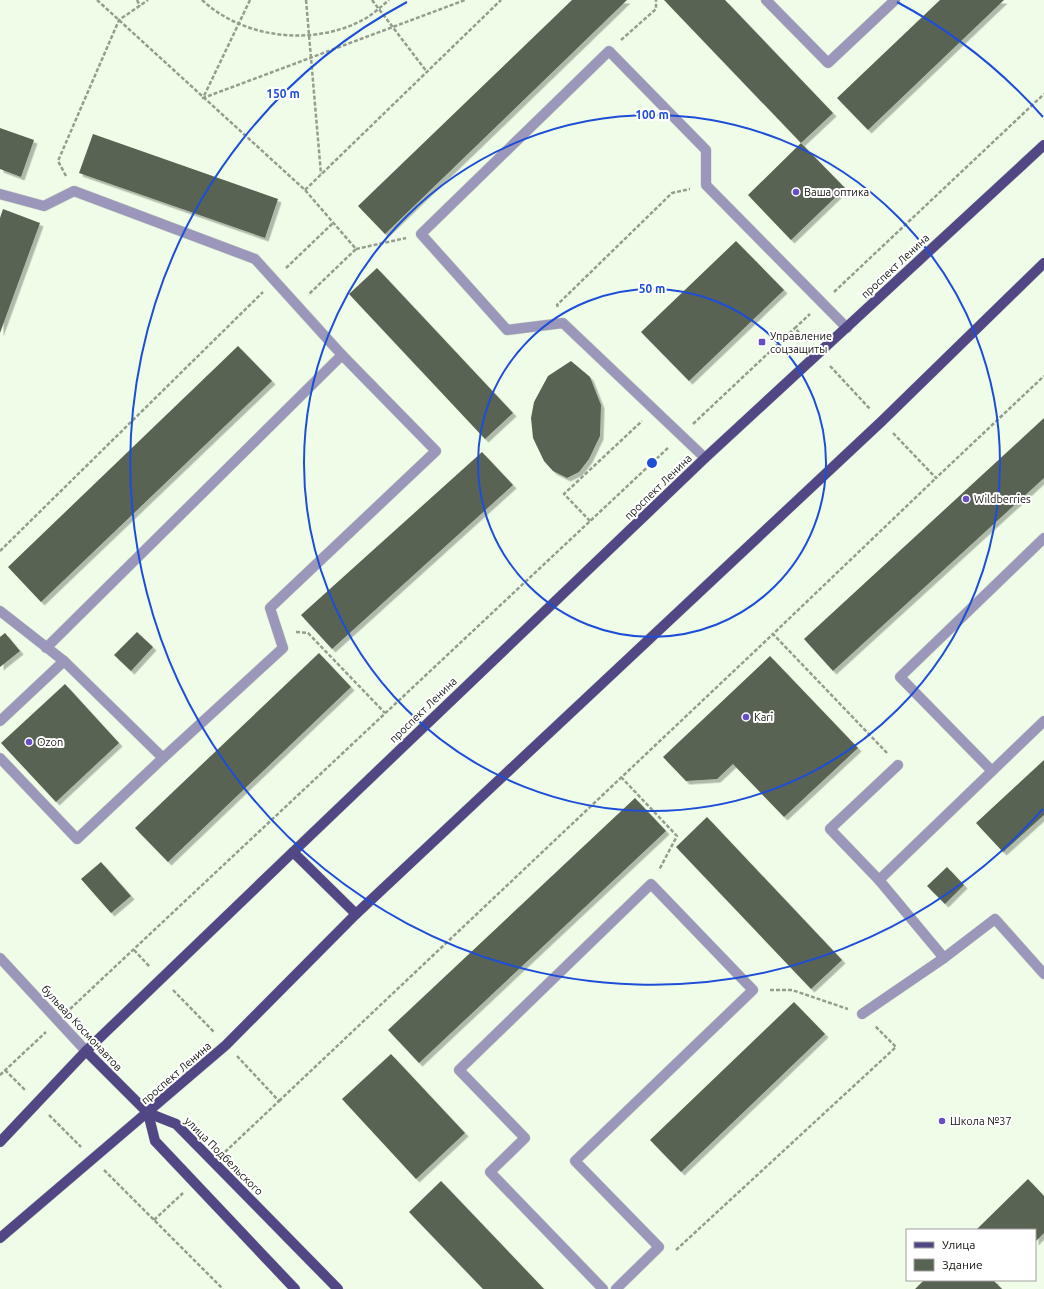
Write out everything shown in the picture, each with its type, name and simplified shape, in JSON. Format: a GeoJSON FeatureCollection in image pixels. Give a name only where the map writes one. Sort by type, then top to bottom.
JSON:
{"type":"FeatureCollection","features":[{"type":"Feature","properties":{"kind":"main road","name":"проспект Ленина"},"geometry":{"type":"LineString","coordinates":[[0,1142],[86,1051],[161,978],[705,458],[1044,144]]}},
{"type":"Feature","properties":{"kind":"main road","name":"проспект Ленина"},"geometry":{"type":"LineString","coordinates":[[0,1238],[226,1045],[356,914],[882,421],[1044,262]]}},
{"type":"Feature","properties":{"kind":"main road"},"geometry":{"type":"LineString","coordinates":[[293,852],[356,914]]}},
{"type":"Feature","properties":{"kind":"main road","name":"бульвар Космонавтов"},"geometry":{"type":"LineString","coordinates":[[86,1051],[148,1113]]}},
{"type":"Feature","properties":{"kind":"main road"},"geometry":{"type":"LineString","coordinates":[[148,1113],[155,1141],[295,1289]]}},
{"type":"Feature","properties":{"kind":"main road","name":"улица Подбельского"},"geometry":{"type":"LineString","coordinates":[[148,1113],[176,1124],[338,1289]]}},
{"type":"Feature","properties":{"kind":"street"},"geometry":{"type":"LineString","coordinates":[[766,0],[828,63],[895,0]]}},
{"type":"Feature","properties":{"kind":"street"},"geometry":{"type":"LineString","coordinates":[[705,458],[563,323],[507,330],[421,234],[609,51],[706,150],[706,185],[847,328]]}},
{"type":"Feature","properties":{"kind":"street"},"geometry":{"type":"LineString","coordinates":[[0,194],[44,206],[74,191],[255,259],[342,355],[436,451],[270,608],[283,648],[77,839],[0,758]]}},
{"type":"Feature","properties":{"kind":"street"},"geometry":{"type":"LineString","coordinates":[[46,648],[342,355]]}},
{"type":"Feature","properties":{"kind":"street"},"geometry":{"type":"LineString","coordinates":[[992,771],[900,677],[1044,538]]}},
{"type":"Feature","properties":{"kind":"street"},"geometry":{"type":"LineString","coordinates":[[0,610],[64,662],[163,758]]}},
{"type":"Feature","properties":{"kind":"street"},"geometry":{"type":"LineString","coordinates":[[0,721],[64,662]]}},
{"type":"Feature","properties":{"kind":"street"},"geometry":{"type":"LineString","coordinates":[[879,880],[1044,721]]}},
{"type":"Feature","properties":{"kind":"street"},"geometry":{"type":"LineString","coordinates":[[898,764],[830,829],[879,880],[944,958]]}},
{"type":"Feature","properties":{"kind":"street"},"geometry":{"type":"LineString","coordinates":[[603,1289],[490,1172],[525,1138],[459,1070],[651,884],[753,990],[575,1161],[659,1247],[616,1289]]}},
{"type":"Feature","properties":{"kind":"street"},"geometry":{"type":"LineString","coordinates":[[862,1014],[944,958],[995,919],[1044,974]]}},
{"type":"Feature","properties":{"kind":"street","name":"бульвар Космонавтов"},"geometry":{"type":"LineString","coordinates":[[0,958],[86,1051]]}},
{"type":"Feature","properties":{"kind":"path"},"geometry":{"type":"LineString","coordinates":[[97,0],[305,190],[356,249]]}},
{"type":"Feature","properties":{"kind":"path"},"geometry":{"type":"LineString","coordinates":[[137,0],[140,6]]}},
{"type":"Feature","properties":{"kind":"path"},"geometry":{"type":"LineString","coordinates":[[74,191],[58,161],[119,20],[148,0]]}},
{"type":"Feature","properties":{"kind":"path"},"geometry":{"type":"LineString","coordinates":[[202,0],[213,10],[249,29],[289,36],[330,32],[367,17],[389,0]]}},
{"type":"Feature","properties":{"kind":"path"},"geometry":{"type":"LineString","coordinates":[[204,98],[250,0]]}},
{"type":"Feature","properties":{"kind":"path"},"geometry":{"type":"LineString","coordinates":[[306,0],[321,174]]}},
{"type":"Feature","properties":{"kind":"path"},"geometry":{"type":"LineString","coordinates":[[372,0],[427,72]]}},
{"type":"Feature","properties":{"kind":"path"},"geometry":{"type":"LineString","coordinates":[[204,98],[466,0]]}},
{"type":"Feature","properties":{"kind":"path"},"geometry":{"type":"LineString","coordinates":[[305,190],[501,0]]}},
{"type":"Feature","properties":{"kind":"path"},"geometry":{"type":"LineString","coordinates":[[609,51],[656,9],[656,0]]}},
{"type":"Feature","properties":{"kind":"path"},"geometry":{"type":"LineString","coordinates":[[0,1075],[1044,94]]}},
{"type":"Feature","properties":{"kind":"path"},"geometry":{"type":"LineString","coordinates":[[563,323],[557,305],[672,193],[706,185]]}},
{"type":"Feature","properties":{"kind":"path"},"geometry":{"type":"LineString","coordinates":[[0,551],[333,223]]}},
{"type":"Feature","properties":{"kind":"path"},"geometry":{"type":"LineString","coordinates":[[297,306],[356,249],[421,234]]}},
{"type":"Feature","properties":{"kind":"path"},"geometry":{"type":"LineString","coordinates":[[795,328],[936,478]]}},
{"type":"Feature","properties":{"kind":"path"},"geometry":{"type":"LineString","coordinates":[[214,1162],[1044,376]]}},
{"type":"Feature","properties":{"kind":"path"},"geometry":{"type":"LineString","coordinates":[[590,521],[564,494],[654,410]]}},
{"type":"Feature","properties":{"kind":"path"},"geometry":{"type":"LineString","coordinates":[[278,632],[308,633],[385,713]]}},
{"type":"Feature","properties":{"kind":"path"},"geometry":{"type":"LineString","coordinates":[[773,634],[898,764]]}},
{"type":"Feature","properties":{"kind":"path"},"geometry":{"type":"LineString","coordinates":[[622,777],[677,836],[651,884]]}},
{"type":"Feature","properties":{"kind":"path"},"geometry":{"type":"LineString","coordinates":[[134,950],[278,1101]]}},
{"type":"Feature","properties":{"kind":"path"},"geometry":{"type":"LineString","coordinates":[[659,1247],[673,1253],[896,1047],[862,1014],[792,990],[753,990]]}},
{"type":"Feature","properties":{"kind":"path"},"geometry":{"type":"LineString","coordinates":[[5,1070],[223,1289]]}},
{"type":"Feature","properties":{"kind":"path"},"geometry":{"type":"LineString","coordinates":[[154,1220],[194,1182]]}},
{"type":"Feature","properties":{"kind":"building"},"geometry":{"type":"Polygon","coordinates":[[[572,0],[627,0],[385,234],[358,206],[572,0]]]}},
{"type":"Feature","properties":{"kind":"building"},"geometry":{"type":"Polygon","coordinates":[[[664,0],[725,0],[833,113],[801,143],[664,0]]]}},
{"type":"Feature","properties":{"kind":"building"},"geometry":{"type":"Polygon","coordinates":[[[940,0],[1004,0],[868,130],[837,98],[940,0]]]}},
{"type":"Feature","properties":{"kind":"building"},"geometry":{"type":"Polygon","coordinates":[[[0,128],[34,140],[21,177],[0,169],[0,128]]]}},
{"type":"Feature","properties":{"kind":"building"},"geometry":{"type":"Polygon","coordinates":[[[93,134],[278,199],[265,238],[79,173],[93,134]]]}},
{"type":"Feature","properties":{"kind":"building","name":"Ваша оптика"},"geometry":{"type":"Polygon","coordinates":[[[801,143],[845,188],[791,240],[748,195],[801,143]]]}},
{"type":"Feature","properties":{"kind":"building"},"geometry":{"type":"Polygon","coordinates":[[[3,209],[40,223],[0,333],[0,218],[3,209]]]}},
{"type":"Feature","properties":{"kind":"building"},"geometry":{"type":"Polygon","coordinates":[[[736,241],[784,290],[689,381],[641,332],[736,241]]]}},
{"type":"Feature","properties":{"kind":"building"},"geometry":{"type":"Polygon","coordinates":[[[377,268],[513,413],[485,439],[349,294],[377,268]]]}},
{"type":"Feature","properties":{"kind":"building"},"geometry":{"type":"Polygon","coordinates":[[[238,346],[272,381],[41,602],[8,567],[238,346]]]}},
{"type":"Feature","properties":{"kind":"building"},"geometry":{"type":"Polygon","coordinates":[[[571,361],[590,377],[601,405],[600,436],[589,459],[579,472],[567,478],[553,471],[544,461],[533,438],[531,418],[534,402],[548,376],[571,361]]]}},
{"type":"Feature","properties":{"kind":"building"},"geometry":{"type":"Polygon","coordinates":[[[1044,418],[1044,478],[833,671],[804,639],[1044,418]]]}},
{"type":"Feature","properties":{"kind":"building"},"geometry":{"type":"Polygon","coordinates":[[[482,452],[513,485],[332,649],[301,615],[482,452]]]}},
{"type":"Feature","properties":{"kind":"building"},"geometry":{"type":"Polygon","coordinates":[[[137,632],[153,647],[131,671],[114,655],[137,632]]]}},
{"type":"Feature","properties":{"kind":"building"},"geometry":{"type":"Polygon","coordinates":[[[5,633],[20,651],[0,667],[0,637],[5,633]]]}},
{"type":"Feature","properties":{"kind":"building"},"geometry":{"type":"Polygon","coordinates":[[[319,653],[351,687],[168,862],[135,828],[319,653]]]}},
{"type":"Feature","properties":{"kind":"building"},"geometry":{"type":"Polygon","coordinates":[[[770,656],[858,748],[784,817],[733,764],[717,779],[686,781],[663,757],[770,656]]]}},
{"type":"Feature","properties":{"kind":"building"},"geometry":{"type":"Polygon","coordinates":[[[65,684],[119,743],[56,802],[1,743],[65,684]]]}},
{"type":"Feature","properties":{"kind":"building"},"geometry":{"type":"Polygon","coordinates":[[[1044,760],[1044,815],[1003,852],[976,823],[1044,760]]]}},
{"type":"Feature","properties":{"kind":"building"},"geometry":{"type":"Polygon","coordinates":[[[635,798],[666,831],[419,1063],[388,1030],[635,798]]]}},
{"type":"Feature","properties":{"kind":"building"},"geometry":{"type":"Polygon","coordinates":[[[707,817],[842,960],[811,989],[676,847],[707,817]]]}},
{"type":"Feature","properties":{"kind":"building"},"geometry":{"type":"Polygon","coordinates":[[[101,862],[131,896],[111,913],[81,879],[101,862]]]}},
{"type":"Feature","properties":{"kind":"building"},"geometry":{"type":"Polygon","coordinates":[[[947,867],[964,885],[945,904],[927,886],[947,867]]]}},
{"type":"Feature","properties":{"kind":"building"},"geometry":{"type":"Polygon","coordinates":[[[794,1002],[825,1034],[681,1172],[650,1140],[794,1002]]]}},
{"type":"Feature","properties":{"kind":"building"},"geometry":{"type":"Polygon","coordinates":[[[391,1054],[465,1133],[416,1179],[342,1099],[391,1054]]]}},
{"type":"Feature","properties":{"kind":"building"},"geometry":{"type":"Polygon","coordinates":[[[1028,1179],[1044,1196],[1044,1233],[1036,1241],[1036,1229],[977,1229],[1028,1179]]]}},
{"type":"Feature","properties":{"kind":"building"},"geometry":{"type":"Polygon","coordinates":[[[441,1181],[544,1289],[483,1289],[409,1212],[441,1181]]]}},
{"type":"Feature","properties":{"kind":"building"},"geometry":{"type":"Polygon","coordinates":[[[923,1281],[994,1281],[1002,1289],[915,1289],[923,1281]]]}},
{"type":"Feature","properties":{"kind":"place","name":"Ваша оптика"},"geometry":{"type":"Point","coordinates":[796,192]}},
{"type":"Feature","properties":{"kind":"place","name":"Управление соцзащиты"},"geometry":{"type":"Point","coordinates":[762,342]}},
{"type":"Feature","properties":{"kind":"place","name":"Wildberries"},"geometry":{"type":"Point","coordinates":[966,499]}},
{"type":"Feature","properties":{"kind":"place","name":"Kari"},"geometry":{"type":"Point","coordinates":[746,717]}},
{"type":"Feature","properties":{"kind":"place","name":"Ozon"},"geometry":{"type":"Point","coordinates":[29,742]}},
{"type":"Feature","properties":{"kind":"place","name":"Школа №37"},"geometry":{"type":"Point","coordinates":[942,1121]}}]}
